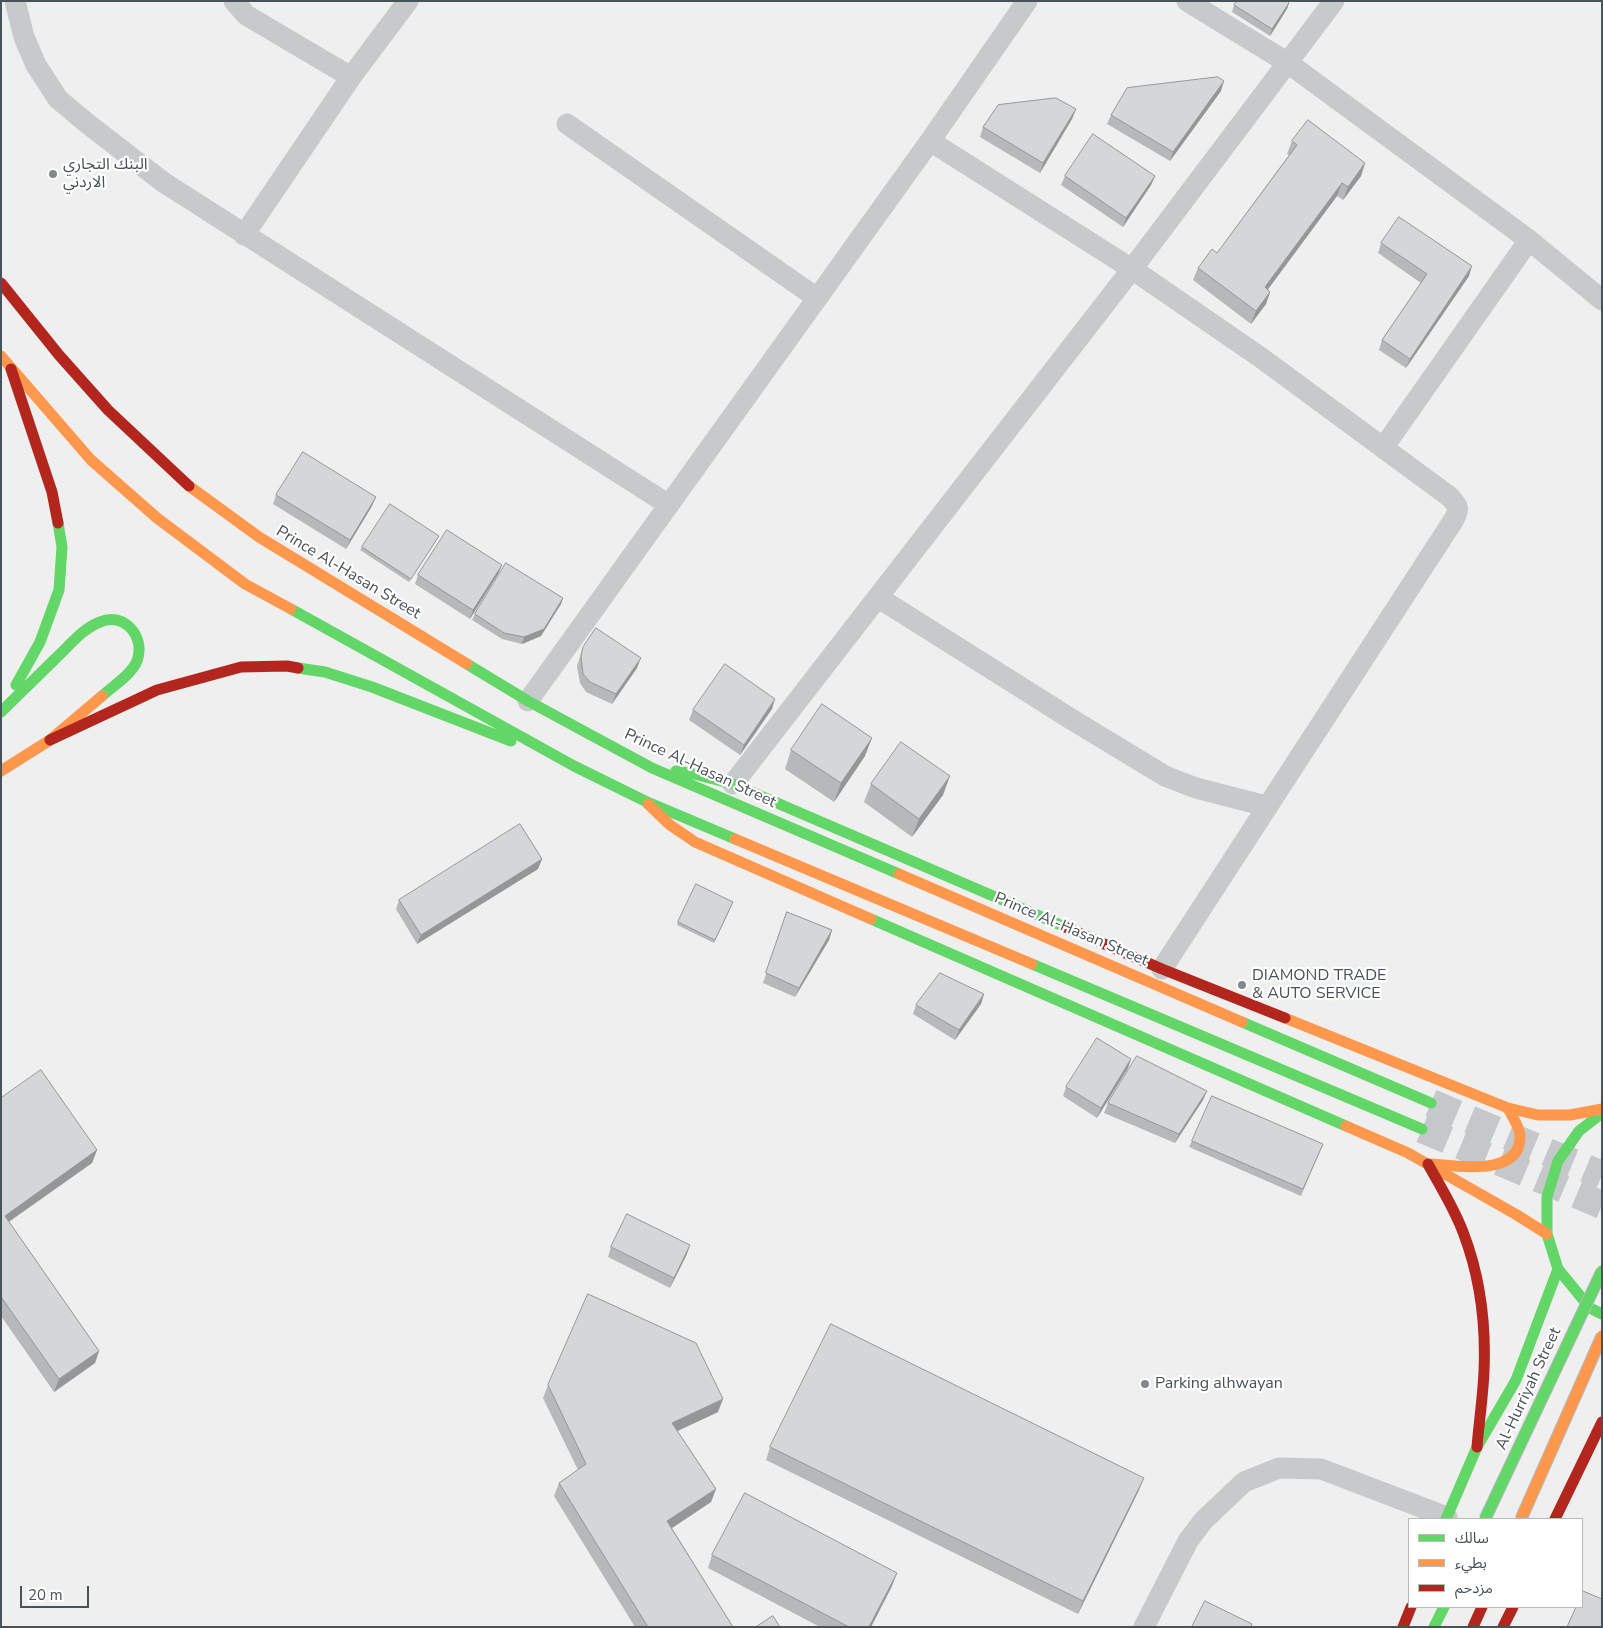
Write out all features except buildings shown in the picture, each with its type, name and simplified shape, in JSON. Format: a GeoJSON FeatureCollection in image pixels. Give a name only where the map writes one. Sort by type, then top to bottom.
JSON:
{"type":"FeatureCollection","features":[{"type":"Feature","properties":{"kind":"main road","name":"Prince Al-Hasan Street"},"geometry":{"type":"LineString","coordinates":[[1,283],[59,355],[108,410],[186,484],[259,537],[528,701],[652,768],[1431,1103]]}},
{"type":"Feature","properties":{"kind":"main road"},"geometry":{"type":"LineString","coordinates":[[1,356],[91,460],[158,518],[245,584],[574,766],[645,801],[1422,1129]]}},
{"type":"Feature","properties":{"kind":"main road"},"geometry":{"type":"LineString","coordinates":[[1,708],[22,677],[40,642],[59,590],[62,547],[52,492],[11,368]]}},
{"type":"Feature","properties":{"kind":"main road"},"geometry":{"type":"LineString","coordinates":[[1,712],[84,631],[99,621],[110,618],[123,620],[137,635],[140,647],[137,661],[128,673],[50,740]]}},
{"type":"Feature","properties":{"kind":"main road"},"geometry":{"type":"LineString","coordinates":[[1,771],[50,740],[157,690],[242,667],[287,666],[325,672],[372,687],[574,766]]}},
{"type":"Feature","properties":{"kind":"main road"},"geometry":{"type":"LineString","coordinates":[[652,768],[690,773],[733,784],[1162,969],[1508,1108],[1538,1115],[1570,1116],[1602,1109]]}},
{"type":"Feature","properties":{"kind":"main road"},"geometry":{"type":"LineString","coordinates":[[645,801],[670,825],[695,842],[1408,1153],[1547,1234]]}},
{"type":"Feature","properties":{"kind":"main road"},"geometry":{"type":"LineString","coordinates":[[1428,1164],[1491,1166],[1509,1160],[1519,1145],[1520,1137],[1508,1108]]}},
{"type":"Feature","properties":{"kind":"main road"},"geometry":{"type":"LineString","coordinates":[[1602,1113],[1579,1131],[1558,1161],[1547,1197],[1547,1234],[1558,1269],[1590,1308],[1602,1314]]}},
{"type":"Feature","properties":{"kind":"main road"},"geometry":{"type":"LineString","coordinates":[[1428,1164],[1449,1201],[1463,1232],[1474,1269],[1483,1315],[1484,1360],[1477,1447]]}},
{"type":"Feature","properties":{"kind":"main road"},"geometry":{"type":"LineString","coordinates":[[1447,1518],[1477,1447],[1516,1380],[1558,1269]]}},
{"type":"Feature","properties":{"kind":"main road","name":"Al-Hurriyah Street"},"geometry":{"type":"LineString","coordinates":[[1485,1518],[1602,1271]]}},
{"type":"Feature","properties":{"kind":"main road"},"geometry":{"type":"LineString","coordinates":[[1521,1518],[1602,1336]]}},
{"type":"Feature","properties":{"kind":"main road"},"geometry":{"type":"LineString","coordinates":[[1552,1351],[1559,1349],[1580,1350],[1593,1356],[1602,1364]]}},
{"type":"Feature","properties":{"kind":"main road"},"geometry":{"type":"LineString","coordinates":[[1516,1380],[1535,1362]]}},
{"type":"Feature","properties":{"kind":"main road"},"geometry":{"type":"LineString","coordinates":[[1555,1518],[1601,1421]]}},
{"type":"Feature","properties":{"kind":"main road"},"geometry":{"type":"LineString","coordinates":[[1403,1627],[1411,1608]]}},
{"type":"Feature","properties":{"kind":"main road"},"geometry":{"type":"LineString","coordinates":[[1434,1627],[1444,1608]]}},
{"type":"Feature","properties":{"kind":"main road"},"geometry":{"type":"LineString","coordinates":[[1473,1627],[1482,1608]]}},
{"type":"Feature","properties":{"kind":"main road"},"geometry":{"type":"LineString","coordinates":[[1503,1627],[1512,1608]]}},
{"type":"Feature","properties":{"kind":"street"},"geometry":{"type":"LineString","coordinates":[[15,1],[24,37],[36,65],[58,99],[163,182],[669,505]]}},
{"type":"Feature","properties":{"kind":"street"},"geometry":{"type":"LineString","coordinates":[[234,1],[246,16],[352,77]]}},
{"type":"Feature","properties":{"kind":"street"},"geometry":{"type":"LineString","coordinates":[[244,235],[352,77],[408,1]]}},
{"type":"Feature","properties":{"kind":"street"},"geometry":{"type":"LineString","coordinates":[[1187,1],[1288,63],[1529,240],[1602,300]]}},
{"type":"Feature","properties":{"kind":"street"},"geometry":{"type":"LineString","coordinates":[[733,784],[1132,269],[1334,1]]}},
{"type":"Feature","properties":{"kind":"street"},"geometry":{"type":"LineString","coordinates":[[528,701],[930,141],[1018,4]]}},
{"type":"Feature","properties":{"kind":"street"},"geometry":{"type":"LineString","coordinates":[[566,124],[817,298]]}},
{"type":"Feature","properties":{"kind":"street"},"geometry":{"type":"LineString","coordinates":[[930,141],[1132,269],[1260,357],[1450,497],[1458,506],[1458,512],[1162,969]]}},
{"type":"Feature","properties":{"kind":"street"},"geometry":{"type":"LineString","coordinates":[[1383,448],[1529,240]]}},
{"type":"Feature","properties":{"kind":"street"},"geometry":{"type":"LineString","coordinates":[[878,598],[1070,719],[1165,776],[1196,788],[1266,806]]}},
{"type":"Feature","properties":{"kind":"street"},"geometry":{"type":"LineString","coordinates":[[1144,1627],[1188,1541],[1202,1521],[1244,1482],[1279,1468],[1321,1469],[1447,1518]]}},
{"type":"Feature","properties":{"kind":"tunnel"},"geometry":{"type":"LineString","coordinates":[[1431,1103],[1602,1175]]}},
{"type":"Feature","properties":{"kind":"tunnel"},"geometry":{"type":"LineString","coordinates":[[1422,1129],[1602,1205]]}},
{"type":"Feature","properties":{"kind":"traffic: fast"},"geometry":{"type":"LineString","coordinates":[[16,685],[40,642],[59,590],[62,547],[58,523]]}},
{"type":"Feature","properties":{"kind":"traffic: fast"},"geometry":{"type":"LineString","coordinates":[[291,609],[574,766],[645,801],[735,839]]}},
{"type":"Feature","properties":{"kind":"traffic: fast"},"geometry":{"type":"LineString","coordinates":[[1,712],[82,633],[100,622],[117,620],[125,623],[136,635],[139,652],[137,661],[131,671],[102,696]]}},
{"type":"Feature","properties":{"kind":"traffic: fast"},"geometry":{"type":"LineString","coordinates":[[467,664],[528,701],[652,768],[899,874]]}},
{"type":"Feature","properties":{"kind":"traffic: fast"},"geometry":{"type":"LineString","coordinates":[[298,668],[325,672],[372,687],[511,741]]}},
{"type":"Feature","properties":{"kind":"traffic: fast"},"geometry":{"type":"LineString","coordinates":[[676,771],[733,784],[1065,927]]}},
{"type":"Feature","properties":{"kind":"traffic: fast"},"geometry":{"type":"LineString","coordinates":[[871,919],[1346,1126]]}},
{"type":"Feature","properties":{"kind":"traffic: fast"},"geometry":{"type":"LineString","coordinates":[[1032,964],[1422,1129]]}},
{"type":"Feature","properties":{"kind":"traffic: fast"},"geometry":{"type":"LineString","coordinates":[[1242,1022],[1431,1103]]}},
{"type":"Feature","properties":{"kind":"traffic: fast"},"geometry":{"type":"LineString","coordinates":[[1602,1113],[1579,1131],[1558,1161],[1547,1197],[1547,1234],[1558,1269],[1590,1308],[1602,1314]]}},
{"type":"Feature","properties":{"kind":"traffic: fast"},"geometry":{"type":"LineString","coordinates":[[1446,1518],[1477,1447],[1516,1380],[1558,1269]]}},
{"type":"Feature","properties":{"kind":"traffic: fast"},"geometry":{"type":"LineString","coordinates":[[1485,1518],[1602,1271]]}},
{"type":"Feature","properties":{"kind":"traffic: fast"},"geometry":{"type":"LineString","coordinates":[[1434,1627],[1444,1608]]}},
{"type":"Feature","properties":{"kind":"traffic: slow"},"geometry":{"type":"LineString","coordinates":[[1,356],[91,460],[157,518],[245,584],[291,609]]}},
{"type":"Feature","properties":{"kind":"traffic: slow"},"geometry":{"type":"LineString","coordinates":[[189,486],[259,537],[467,664]]}},
{"type":"Feature","properties":{"kind":"traffic: slow"},"geometry":{"type":"LineString","coordinates":[[1,771],[50,740],[102,696]]}},
{"type":"Feature","properties":{"kind":"traffic: slow"},"geometry":{"type":"LineString","coordinates":[[648,804],[670,825],[695,842],[871,919]]}},
{"type":"Feature","properties":{"kind":"traffic: slow"},"geometry":{"type":"LineString","coordinates":[[735,839],[1032,964]]}},
{"type":"Feature","properties":{"kind":"traffic: slow"},"geometry":{"type":"LineString","coordinates":[[899,874],[1242,1022]]}},
{"type":"Feature","properties":{"kind":"traffic: slow"},"geometry":{"type":"LineString","coordinates":[[1285,1018],[1508,1108],[1538,1115],[1570,1115],[1602,1109]]}},
{"type":"Feature","properties":{"kind":"traffic: slow"},"geometry":{"type":"LineString","coordinates":[[1432,1164],[1471,1167],[1486,1166],[1510,1158],[1518,1149],[1520,1133],[1508,1108]]}},
{"type":"Feature","properties":{"kind":"traffic: slow"},"geometry":{"type":"LineString","coordinates":[[1346,1126],[1408,1153],[1547,1234]]}},
{"type":"Feature","properties":{"kind":"traffic: slow"},"geometry":{"type":"LineString","coordinates":[[1521,1518],[1602,1336]]}},
{"type":"Feature","properties":{"kind":"traffic: jam"},"geometry":{"type":"LineString","coordinates":[[1,283],[59,355],[108,410],[189,486]]}},
{"type":"Feature","properties":{"kind":"traffic: jam"},"geometry":{"type":"LineString","coordinates":[[11,369],[52,492],[58,523]]}},
{"type":"Feature","properties":{"kind":"traffic: jam"},"geometry":{"type":"LineString","coordinates":[[50,740],[157,690],[241,667],[287,666],[298,668]]}},
{"type":"Feature","properties":{"kind":"traffic: jam"},"geometry":{"type":"LineString","coordinates":[[1065,927],[1162,969],[1285,1018]]}},
{"type":"Feature","properties":{"kind":"traffic: jam"},"geometry":{"type":"LineString","coordinates":[[1428,1164],[1459,1223],[1474,1266],[1481,1300],[1484,1371],[1477,1447]]}},
{"type":"Feature","properties":{"kind":"traffic: jam"},"geometry":{"type":"LineString","coordinates":[[1555,1518],[1602,1422]]}},
{"type":"Feature","properties":{"kind":"traffic: jam"},"geometry":{"type":"LineString","coordinates":[[1403,1627],[1411,1608]]}},
{"type":"Feature","properties":{"kind":"traffic: jam"},"geometry":{"type":"LineString","coordinates":[[1473,1627],[1482,1608]]}},
{"type":"Feature","properties":{"kind":"traffic: jam"},"geometry":{"type":"LineString","coordinates":[[1503,1627],[1512,1608]]}},
{"type":"Feature","properties":{"kind":"place","name":"البنك التجاري الاردني"},"geometry":{"type":"Point","coordinates":[53,174]}},
{"type":"Feature","properties":{"kind":"place","name":"DIAMOND TRADE & AUTO SERVICE"},"geometry":{"type":"Point","coordinates":[1242,985]}},
{"type":"Feature","properties":{"kind":"place","name":"Parking alhwayan"},"geometry":{"type":"Point","coordinates":[1145,1384]}}]}
